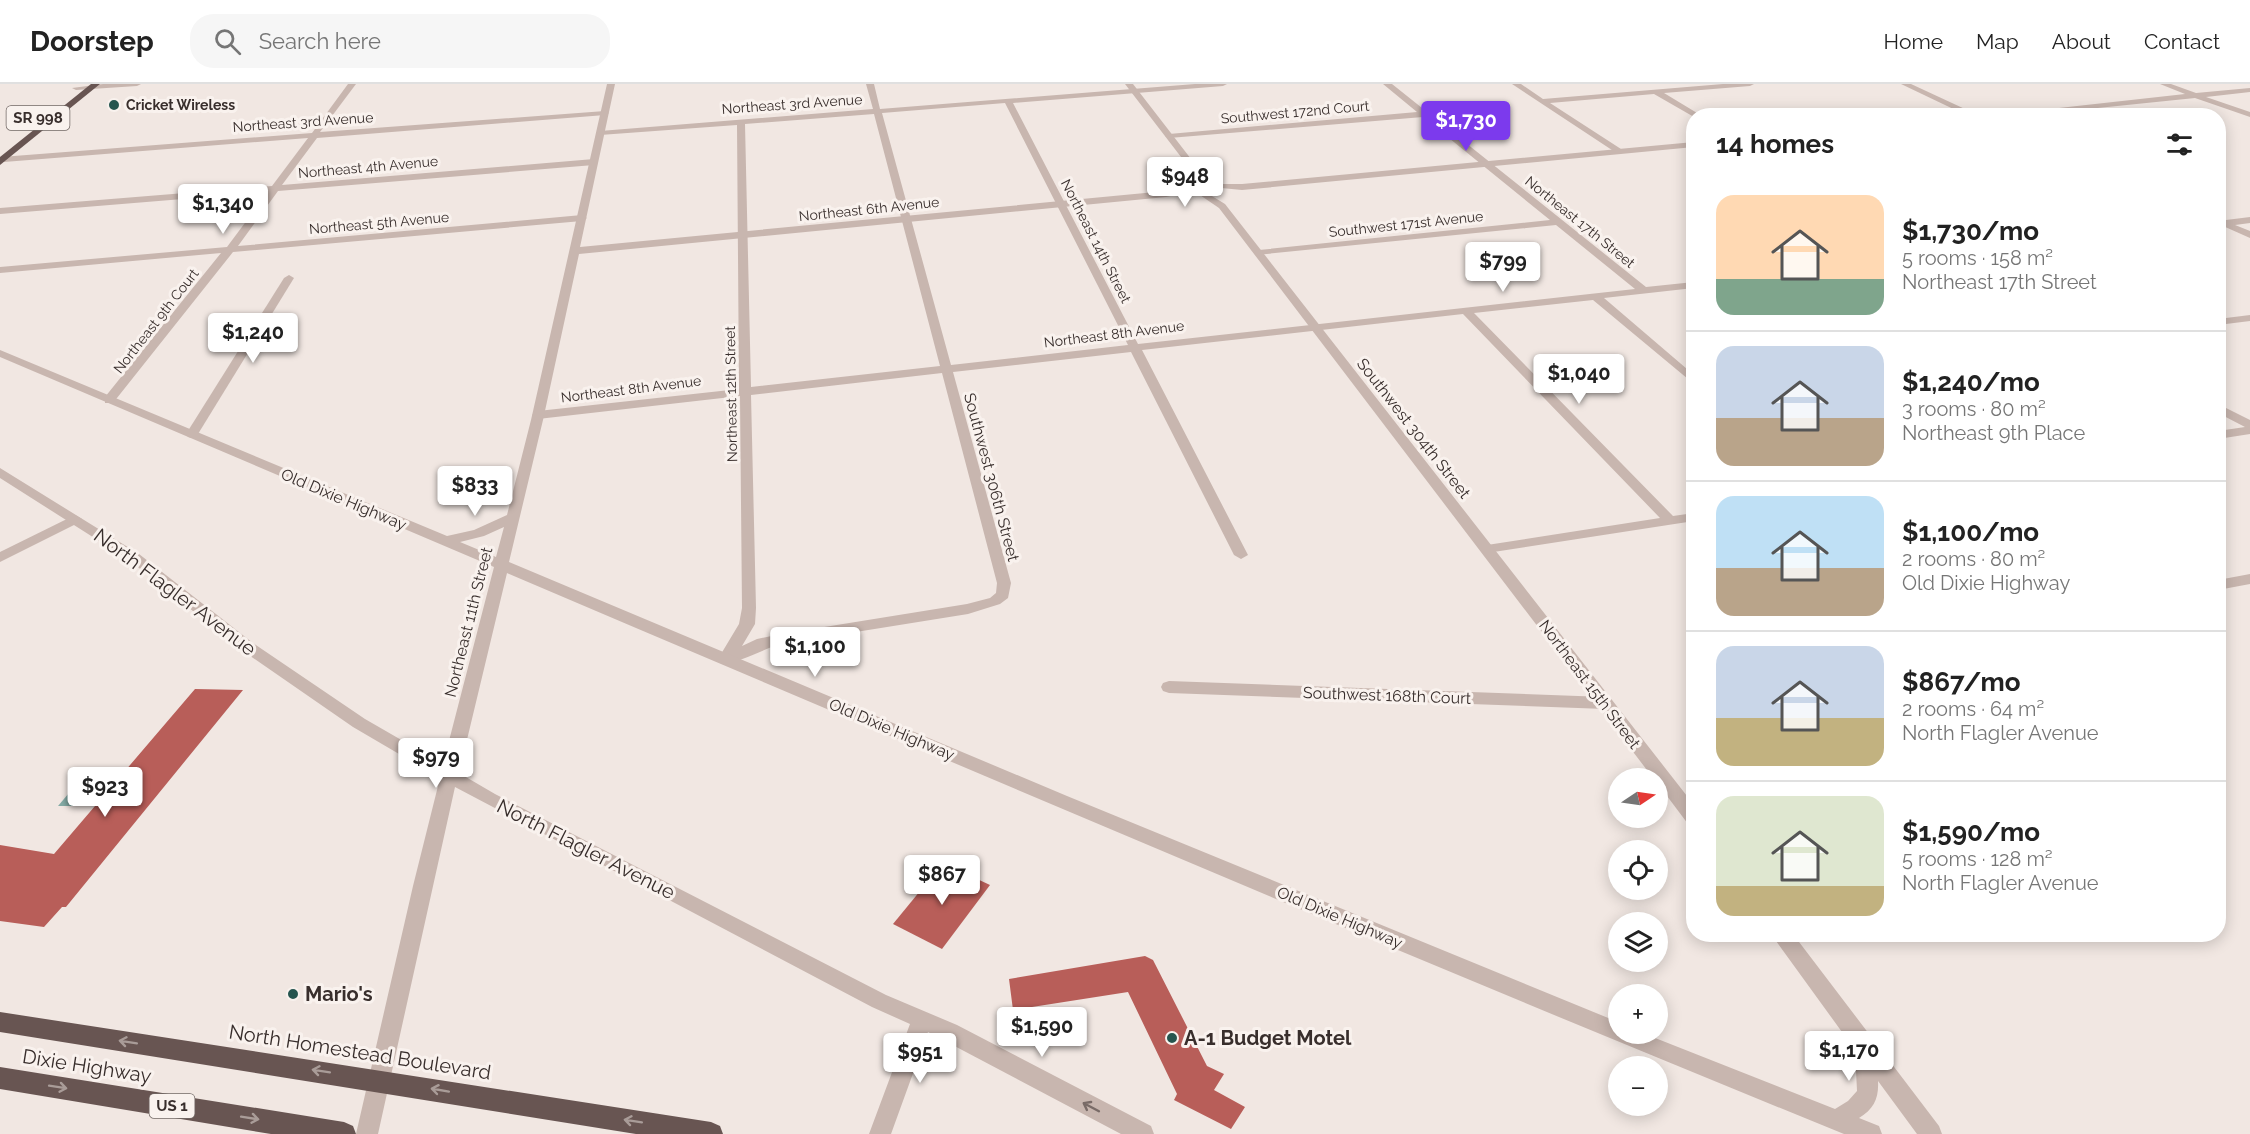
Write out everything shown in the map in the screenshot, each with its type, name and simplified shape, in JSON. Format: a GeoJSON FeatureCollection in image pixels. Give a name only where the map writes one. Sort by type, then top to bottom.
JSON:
{"type":"FeatureCollection","features":[{"type":"Feature","properties":{"kind":"highway","name":"SR 998"},"geometry":{"type":"LineString","coordinates":[[20,132],[79,86]]}},
{"type":"Feature","properties":{"kind":"highway","name":"SR 998"},"geometry":{"type":"LineString","coordinates":[[2,160],[94,86]]}},
{"type":"Feature","properties":{"kind":"highway","name":"North Homestead Boulevard"},"geometry":{"type":"LineString","coordinates":[[0,1022],[711,1134]]}},
{"type":"Feature","properties":{"kind":"highway","name":"Dixie Highway"},"geometry":{"type":"LineString","coordinates":[[0,1078],[344,1134]]}},
{"type":"Feature","properties":{"kind":"street"},"geometry":{"type":"LineString","coordinates":[[79,86],[137,84]]}},
{"type":"Feature","properties":{"kind":"street","name":"Northeast 9th Court"},"geometry":{"type":"LineString","coordinates":[[109,400],[276,188],[352,84]]}},
{"type":"Feature","properties":{"kind":"street","name":"Northeast 11th Street"},"geometry":{"type":"LineString","coordinates":[[367,1134],[422,886],[538,415],[611,84]]}},
{"type":"Feature","properties":{"kind":"street","name":"Southwest 306th Street"},"geometry":{"type":"LineString","coordinates":[[726,659],[781,639],[968,609],[995,601],[1003,595],[1004,583],[870,84]]}},
{"type":"Feature","properties":{"kind":"street","name":"Northeast 3rd Avenue"},"geometry":{"type":"LineString","coordinates":[[600,133],[1008,101],[1131,88],[1222,84]]}},
{"type":"Feature","properties":{"kind":"street","name":"Northeast 17th Street"},"geometry":{"type":"LineString","coordinates":[[1388,84],[1644,291]]}},
{"type":"Feature","properties":{"kind":"street"},"geometry":{"type":"LineString","coordinates":[[1516,84],[1618,151]]}},
{"type":"Feature","properties":{"kind":"street"},"geometry":{"type":"LineString","coordinates":[[1643,84],[1686,109]]}},
{"type":"Feature","properties":{"kind":"street"},"geometry":{"type":"LineString","coordinates":[[1542,101],[1750,84]]}},
{"type":"Feature","properties":{"kind":"street"},"geometry":{"type":"LineString","coordinates":[[1905,84],[1958,108]]}},
{"type":"Feature","properties":{"kind":"street"},"geometry":{"type":"LineString","coordinates":[[2164,84],[2250,115]]}},
{"type":"Feature","properties":{"kind":"street"},"geometry":{"type":"LineString","coordinates":[[1131,88],[1195,171],[1219,189],[1686,145]]}},
{"type":"Feature","properties":{"kind":"street"},"geometry":{"type":"LineString","coordinates":[[2073,108],[2250,90]]}},
{"type":"Feature","properties":{"kind":"street","name":"Northeast 14th Street"},"geometry":{"type":"LineString","coordinates":[[1008,101],[1241,555]]}},
{"type":"Feature","properties":{"kind":"street","name":"Northeast 3rd Avenue"},"geometry":{"type":"LineString","coordinates":[[2,160],[605,113]]}},
{"type":"Feature","properties":{"kind":"street","name":"Southwest 172nd Court"},"geometry":{"type":"LineString","coordinates":[[1169,136],[1425,114]]}},
{"type":"Feature","properties":{"kind":"street","name":"Northeast 12th Street"},"geometry":{"type":"LineString","coordinates":[[726,659],[747,624],[748,616],[741,122]]}},
{"type":"Feature","properties":{"kind":"street","name":"Northeast 4th Avenue"},"geometry":{"type":"LineString","coordinates":[[0,211],[594,162]]}},
{"type":"Feature","properties":{"kind":"street"},"geometry":{"type":"LineString","coordinates":[[1195,171],[1201,191],[1222,206],[1315,327]]}},
{"type":"Feature","properties":{"kind":"street"},"geometry":{"type":"LineString","coordinates":[[1219,189],[1222,206]]}},
{"type":"Feature","properties":{"kind":"street","name":"Northeast 6th Avenue"},"geometry":{"type":"LineString","coordinates":[[574,251],[1219,189]]}},
{"type":"Feature","properties":{"kind":"street","name":"Northeast 5th Avenue"},"geometry":{"type":"LineString","coordinates":[[0,270],[582,219]]}},
{"type":"Feature","properties":{"kind":"street"},"geometry":{"type":"LineString","coordinates":[[2226,222],[2250,220]]}},
{"type":"Feature","properties":{"kind":"street","name":"Southwest 171st Avenue"},"geometry":{"type":"LineString","coordinates":[[1259,253],[1557,222]]}},
{"type":"Feature","properties":{"kind":"street"},"geometry":{"type":"LineString","coordinates":[[2226,226],[2250,236]]}},
{"type":"Feature","properties":{"kind":"street"},"geometry":{"type":"LineString","coordinates":[[192,434],[289,278]]}},
{"type":"Feature","properties":{"kind":"street","name":"Northeast 8th Avenue"},"geometry":{"type":"LineString","coordinates":[[538,415],[1686,286]]}},
{"type":"Feature","properties":{"kind":"street"},"geometry":{"type":"LineString","coordinates":[[1595,296],[1686,374]]}},
{"type":"Feature","properties":{"kind":"street"},"geometry":{"type":"LineString","coordinates":[[1466,311],[1670,520]]}},
{"type":"Feature","properties":{"kind":"street"},"geometry":{"type":"LineString","coordinates":[[2226,321],[2250,318]]}},
{"type":"Feature","properties":{"kind":"street","name":"Southwest 304th Street"},"geometry":{"type":"LineString","coordinates":[[1315,327],[1487,549]]}},
{"type":"Feature","properties":{"kind":"street","name":"Old Dixie Highway"},"geometry":{"type":"LineString","coordinates":[[0,353],[1215,866],[1608,1028]]}},
{"type":"Feature","properties":{"kind":"street"},"geometry":{"type":"LineString","coordinates":[[2226,413],[2250,428]]}},
{"type":"Feature","properties":{"kind":"street"},"geometry":{"type":"LineString","coordinates":[[2226,433],[2250,428]]}},
{"type":"Feature","properties":{"kind":"street","name":"North Flagler Avenue"},"geometry":{"type":"LineString","coordinates":[[0,472],[134,557],[248,647],[359,723],[449,777],[879,1001],[950,1032],[1143,1134]]}},
{"type":"Feature","properties":{"kind":"street"},"geometry":{"type":"LineString","coordinates":[[446,541],[479,532],[513,517]]}},
{"type":"Feature","properties":{"kind":"street"},"geometry":{"type":"LineString","coordinates":[[1487,549],[1686,518]]}},
{"type":"Feature","properties":{"kind":"street"},"geometry":{"type":"LineString","coordinates":[[0,558],[75,519]]}},
{"type":"Feature","properties":{"kind":"street","name":"Northeast 15th Street"},"geometry":{"type":"LineString","coordinates":[[1487,549],[1686,809]]}},
{"type":"Feature","properties":{"kind":"street"},"geometry":{"type":"LineString","coordinates":[[2226,584],[2250,579]]}},
{"type":"Feature","properties":{"kind":"street","name":"Southwest 168th Court"},"geometry":{"type":"LineString","coordinates":[[1169,687],[1605,703]]}},
{"type":"Feature","properties":{"kind":"street"},"geometry":{"type":"LineString","coordinates":[[1787,942],[1931,1134]]}},
{"type":"Feature","properties":{"kind":"street"},"geometry":{"type":"LineString","coordinates":[[880,1134],[922,1020]]}},
{"type":"Feature","properties":{"kind":"street","name":"Old Dixie Highway"},"geometry":{"type":"LineString","coordinates":[[1647,1044],[1871,1134]]}},
{"type":"Feature","properties":{"kind":"street"},"geometry":{"type":"LineString","coordinates":[[1836,1120],[1856,1108],[1868,1095],[1866,1047]]}},
{"type":"Feature","properties":{"kind":"water"},"geometry":{"type":"Polygon","coordinates":[[[80,780],[98,780],[76,806],[58,806],[80,780]]]}},
{"type":"Feature","properties":{"kind":"building"},"geometry":{"type":"Polygon","coordinates":[[[195,689],[243,690],[66,907],[62,907],[44,927],[0,921],[0,845],[54,854],[195,689]]]}},
{"type":"Feature","properties":{"kind":"building"},"geometry":{"type":"Polygon","coordinates":[[[943,863],[990,885],[942,949],[893,924],[943,863]]]}},
{"type":"Feature","properties":{"kind":"building","name":"A-1 Budget Motel"},"geometry":{"type":"Polygon","coordinates":[[[1145,956],[1153,960],[1207,1066],[1224,1074],[1214,1090],[1245,1107],[1231,1129],[1174,1100],[1177,1094],[1128,992],[1013,1010],[1009,979],[1145,956]]]}},
{"type":"Feature","properties":{"kind":"place","name":"Cricket Wireless"},"geometry":{"type":"Point","coordinates":[114,105]}},
{"type":"Feature","properties":{"kind":"place","name":"Mario's"},"geometry":{"type":"Point","coordinates":[293,994]}},
{"type":"Feature","properties":{"kind":"place","name":"A-1 Budget Motel"},"geometry":{"type":"Point","coordinates":[1172,1038]}}]}
